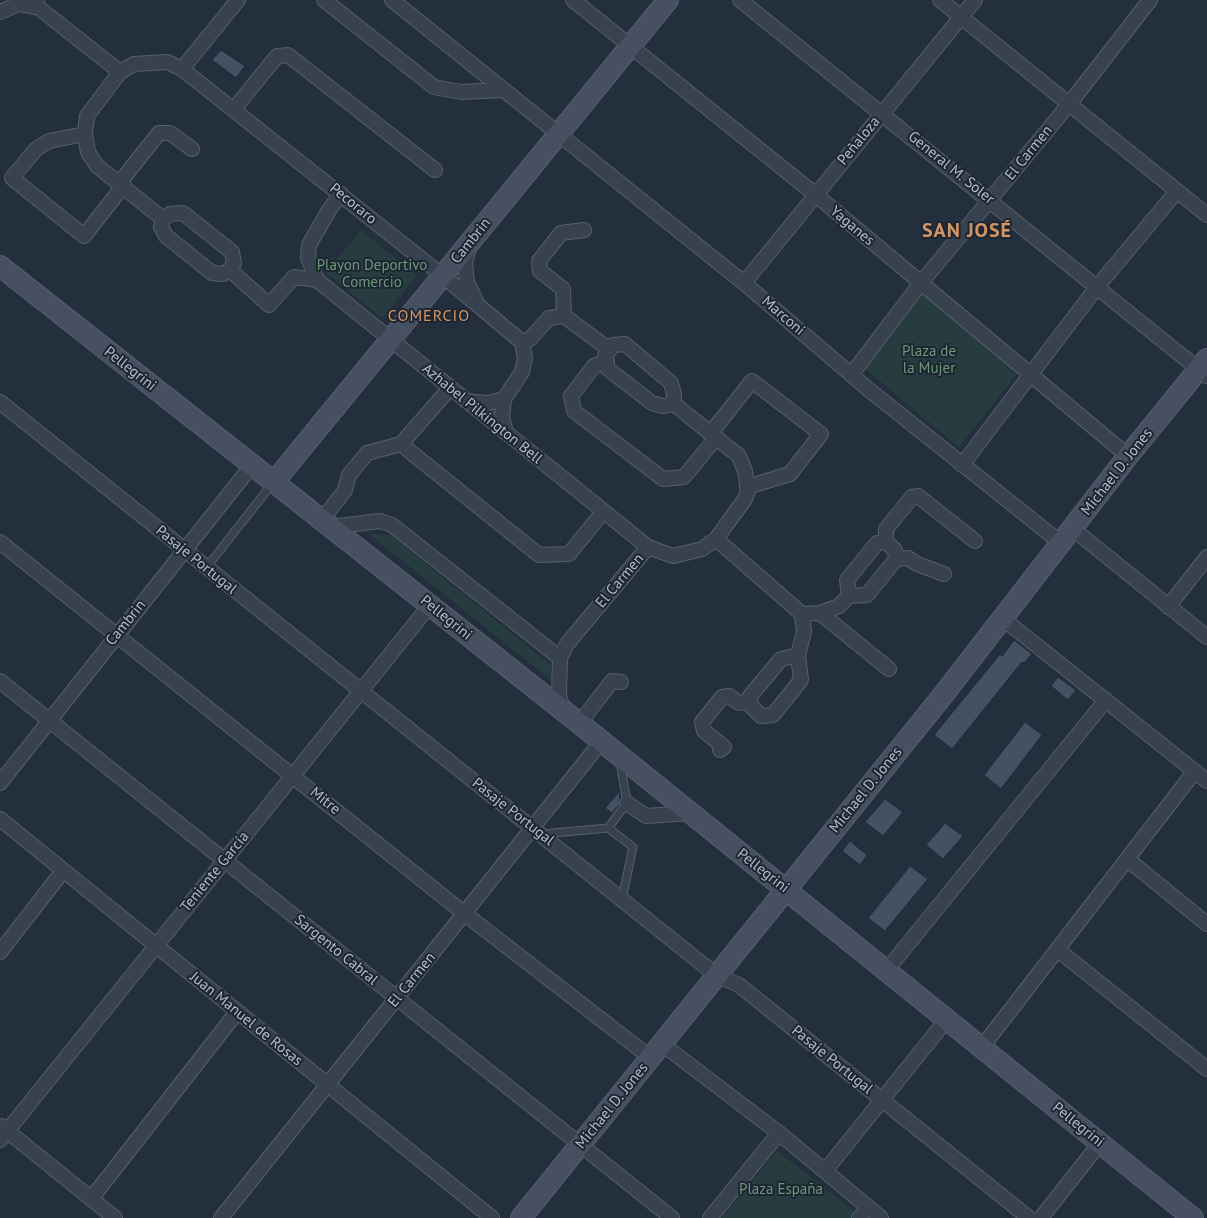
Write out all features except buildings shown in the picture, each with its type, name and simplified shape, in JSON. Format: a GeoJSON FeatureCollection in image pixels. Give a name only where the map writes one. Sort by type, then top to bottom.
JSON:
{"type":"FeatureCollection","features":[{"type":"Feature","properties":{"kind":"street"},"geometry":{"type":"LineString","coordinates":[[163,219],[122,184],[97,166],[88,152],[87,116],[120,72],[134,64],[167,62],[182,68],[238,0]]}},
{"type":"Feature","properties":{"kind":"street"},"geometry":{"type":"LineString","coordinates":[[324,0],[434,87],[461,92],[504,90]]}},
{"type":"Feature","properties":{"kind":"street","name":"Marconi"},"geometry":{"type":"LineString","coordinates":[[392,0],[744,283],[851,375],[962,464],[1168,607],[1207,637]]}},
{"type":"Feature","properties":{"kind":"street","name":"Yaganes"},"geometry":{"type":"LineString","coordinates":[[573,0],[816,195],[920,284],[1128,456]]}},
{"type":"Feature","properties":{"kind":"street","name":"Cambrin"},"geometry":{"type":"LineString","coordinates":[[274,482],[389,339],[560,135],[668,0]]}},
{"type":"Feature","properties":{"kind":"street","name":"General M. Soler"},"geometry":{"type":"LineString","coordinates":[[740,0],[991,200],[1097,288],[1204,368]]}},
{"type":"Feature","properties":{"kind":"street"},"geometry":{"type":"LineString","coordinates":[[940,0],[1207,215]]}},
{"type":"Feature","properties":{"kind":"street","name":"Peñaloza"},"geometry":{"type":"LineString","coordinates":[[744,283],[975,0]]}},
{"type":"Feature","properties":{"kind":"street","name":"El Carmen"},"geometry":{"type":"LineString","coordinates":[[851,375],[920,284],[1070,103],[1150,0]]}},
{"type":"Feature","properties":{"kind":"street"},"geometry":{"type":"LineString","coordinates":[[0,12],[16,2],[37,4],[120,72]]}},
{"type":"Feature","properties":{"kind":"street"},"geometry":{"type":"LineString","coordinates":[[234,109],[277,56],[288,55],[435,170]]}},
{"type":"Feature","properties":{"kind":"street","name":"Pecoraro"},"geometry":{"type":"LineString","coordinates":[[182,68],[443,276],[522,342]]}},
{"type":"Feature","properties":{"kind":"street"},"geometry":{"type":"LineString","coordinates":[[86,134],[49,140],[36,149],[12,178],[84,236],[159,133],[170,133],[192,149]]}},
{"type":"Feature","properties":{"kind":"street"},"geometry":{"type":"LineString","coordinates":[[962,464],[1097,288],[1177,191]]}},
{"type":"Feature","properties":{"kind":"street","name":"Azhabel Pilkington Bell"},"geometry":{"type":"LineString","coordinates":[[341,194],[329,210],[309,245],[308,258],[317,280],[648,548]]}},
{"type":"Feature","properties":{"kind":"street"},"geometry":{"type":"LineString","coordinates":[[183,213],[232,252],[234,263],[230,270],[223,274],[212,273],[166,236],[161,227],[163,219],[170,214],[183,213]]}},
{"type":"Feature","properties":{"kind":"street"},"geometry":{"type":"LineString","coordinates":[[584,230],[562,233],[539,261],[540,271],[563,289],[564,316],[608,356],[608,369],[652,404],[663,406],[674,404],[713,436],[739,456],[745,471],[747,487],[790,474],[821,434],[752,381],[713,436],[684,477],[663,479],[574,411],[571,396],[594,366],[608,356],[614,345],[625,344],[671,383],[674,404]]}},
{"type":"Feature","properties":{"kind":"street"},"geometry":{"type":"LineString","coordinates":[[471,241],[465,263],[467,282],[478,306]]}},
{"type":"Feature","properties":{"kind":"street"},"geometry":{"type":"LineString","coordinates":[[230,270],[269,305],[294,277],[317,280]]}},
{"type":"Feature","properties":{"kind":"street","name":"Pellegrini"},"geometry":{"type":"LineString","coordinates":[[3,274],[253,464],[786,889],[1193,1218]]}},
{"type":"Feature","properties":{"kind":"street"},"geometry":{"type":"LineString","coordinates":[[506,433],[502,417],[504,398],[522,372],[525,358],[522,342],[530,339],[549,318],[564,316]]}},
{"type":"Feature","properties":{"kind":"street","name":"Michael D. Jones"},"geometry":{"type":"LineString","coordinates":[[521,1218],[940,699],[1128,456],[1204,368]]}},
{"type":"Feature","properties":{"kind":"street"},"geometry":{"type":"LineString","coordinates":[[326,523],[345,490],[349,474],[367,453],[401,444],[450,388]]}},
{"type":"Feature","properties":{"kind":"street"},"geometry":{"type":"LineString","coordinates":[[466,401],[488,402],[504,398]]}},
{"type":"Feature","properties":{"kind":"street","name":"Pasaje Portugal"},"geometry":{"type":"LineString","coordinates":[[0,402],[716,975],[740,985],[1029,1218]]}},
{"type":"Feature","properties":{"kind":"street"},"geometry":{"type":"LineString","coordinates":[[401,444],[539,555],[569,554],[603,512]]}},
{"type":"Feature","properties":{"kind":"street","name":"Cambrin"},"geometry":{"type":"LineString","coordinates":[[0,783],[253,464]]}},
{"type":"Feature","properties":{"kind":"street","name":"El Carmen"},"geometry":{"type":"LineString","coordinates":[[560,658],[567,644],[648,548],[673,556],[702,549],[716,539],[745,500],[747,487]]}},
{"type":"Feature","properties":{"kind":"street"},"geometry":{"type":"LineString","coordinates":[[886,542],[886,529],[912,497],[918,496],[975,541]]}},
{"type":"Feature","properties":{"kind":"street"},"geometry":{"type":"LineString","coordinates":[[326,523],[380,521],[392,525],[560,658],[559,695],[563,712]]}},
{"type":"Feature","properties":{"kind":"street"},"geometry":{"type":"LineString","coordinates":[[716,539],[802,614],[804,632],[798,655],[800,680],[773,714],[761,716],[751,706],[750,696],[781,659],[798,655]]}},
{"type":"Feature","properties":{"kind":"street","name":"Mitre"},"geometry":{"type":"LineString","coordinates":[[0,542],[465,914],[656,1051],[779,1133],[882,1218]]}},
{"type":"Feature","properties":{"kind":"street"},"geometry":{"type":"LineString","coordinates":[[849,596],[847,580],[877,543],[886,542],[895,550],[896,559]]}},
{"type":"Feature","properties":{"kind":"street"},"geometry":{"type":"LineString","coordinates":[[802,614],[820,613],[839,606],[849,596],[866,594],[896,559],[908,558],[917,564],[944,574]]}},
{"type":"Feature","properties":{"kind":"street"},"geometry":{"type":"LineString","coordinates":[[1168,607],[1207,558]]}},
{"type":"Feature","properties":{"kind":"street","name":"Teniente García"},"geometry":{"type":"LineString","coordinates":[[2,1132],[156,945],[430,605]]}},
{"type":"Feature","properties":{"kind":"street"},"geometry":{"type":"LineString","coordinates":[[820,613],[889,669]]}},
{"type":"Feature","properties":{"kind":"street"},"geometry":{"type":"LineString","coordinates":[[1002,618],[1207,781]]}},
{"type":"Feature","properties":{"kind":"street","name":"Sargento Cabral"},"geometry":{"type":"LineString","coordinates":[[0,681],[672,1218]]}},
{"type":"Feature","properties":{"kind":"street"},"geometry":{"type":"LineString","coordinates":[[579,724],[612,681],[621,682]]}},
{"type":"Feature","properties":{"kind":"street"},"geometry":{"type":"LineString","coordinates":[[720,750],[724,747],[704,731],[702,722],[722,697],[728,696],[740,703],[750,701]]}},
{"type":"Feature","properties":{"kind":"street"},"geometry":{"type":"LineString","coordinates":[[886,971],[1106,700]]}},
{"type":"Feature","properties":{"kind":"street","name":"El Carmen"},"geometry":{"type":"LineString","coordinates":[[221,1218],[465,914],[538,831],[601,742]]}},
{"type":"Feature","properties":{"kind":"street"},"geometry":{"type":"LineString","coordinates":[[982,1047],[1195,771]]}},
{"type":"Feature","properties":{"kind":"street"},"geometry":{"type":"LineString","coordinates":[[627,803],[646,816],[690,813]]}},
{"type":"Feature","properties":{"kind":"street","name":"Juan Manuel de Rosas"},"geometry":{"type":"LineString","coordinates":[[0,819],[492,1218]]}},
{"type":"Feature","properties":{"kind":"street"},"geometry":{"type":"LineString","coordinates":[[1126,859],[1207,924]]}},
{"type":"Feature","properties":{"kind":"street"},"geometry":{"type":"LineString","coordinates":[[0,952],[63,871]]}},
{"type":"Feature","properties":{"kind":"street"},"geometry":{"type":"LineString","coordinates":[[1058,950],[1205,1063]]}},
{"type":"Feature","properties":{"kind":"street"},"geometry":{"type":"LineString","coordinates":[[91,1199],[237,1012]]}},
{"type":"Feature","properties":{"kind":"street"},"geometry":{"type":"LineString","coordinates":[[825,1171],[947,1019]]}},
{"type":"Feature","properties":{"kind":"street"},"geometry":{"type":"LineString","coordinates":[[2,1132],[115,1218]]}},
{"type":"Feature","properties":{"kind":"street"},"geometry":{"type":"LineString","coordinates":[[710,1218],[779,1133]]}},
{"type":"Feature","properties":{"kind":"street"},"geometry":{"type":"LineString","coordinates":[[1041,1218],[1100,1143]]}},
{"type":"Feature","properties":{"kind":"street"},"geometry":{"type":"LineString","coordinates":[[859,1218],[868,1207]]}},
{"type":"Feature","properties":{"kind":"lane"},"geometry":{"type":"LineString","coordinates":[[206,568],[274,482]]}},
{"type":"Feature","properties":{"kind":"lane"},"geometry":{"type":"LineString","coordinates":[[608,828],[627,803],[619,756]]}},
{"type":"Feature","properties":{"kind":"lane"},"geometry":{"type":"LineString","coordinates":[[538,831],[608,828],[633,847],[622,898]]}},
{"type":"Feature","properties":{"kind":"green space","name":"Playon Deportivo Comercio"},"geometry":{"type":"Polygon","coordinates":[[[361,230],[417,276],[382,318],[326,273],[361,230]]]}},
{"type":"Feature","properties":{"kind":"green space","name":"Plaza de la Mujer"},"geometry":{"type":"Polygon","coordinates":[[[921,290],[1016,375],[959,447],[863,367],[921,290]]]}},
{"type":"Feature","properties":{"kind":"green space"},"geometry":{"type":"Polygon","coordinates":[[[368,533],[392,536],[551,665],[552,681],[368,533]]]}},
{"type":"Feature","properties":{"kind":"green space","name":"Plaza España"},"geometry":{"type":"Polygon","coordinates":[[[777,1151],[859,1215],[857,1218],[722,1218],[777,1151]]]}},
{"type":"Feature","properties":{"kind":"district","name":"SAN JOSÉ"},"geometry":{"type":"Point","coordinates":[967,231]}},
{"type":"Feature","properties":{"kind":"district","name":"COMERCIO"},"geometry":{"type":"Point","coordinates":[429,316]}}]}
